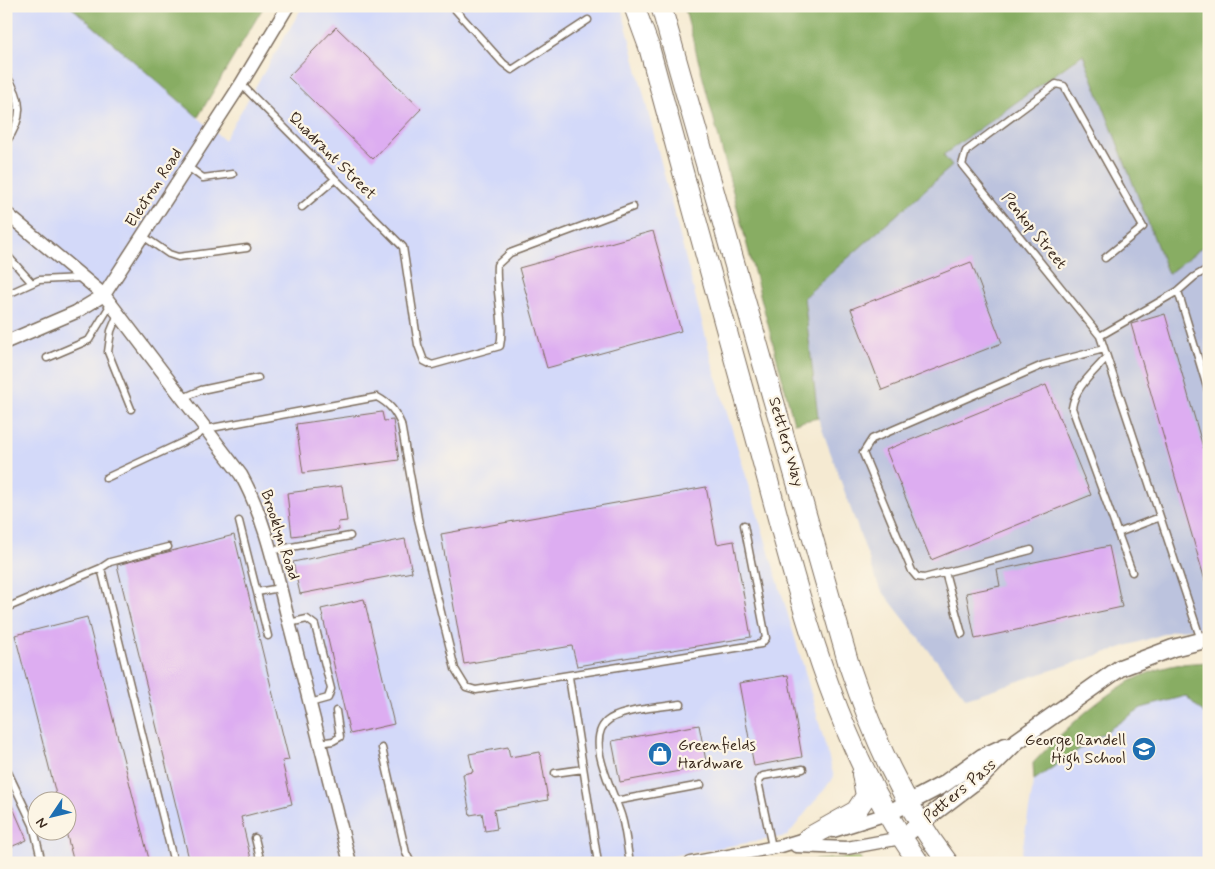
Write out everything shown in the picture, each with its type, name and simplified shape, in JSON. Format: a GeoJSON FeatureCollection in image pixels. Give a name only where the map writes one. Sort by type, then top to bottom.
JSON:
{"type":"FeatureCollection","features":[{"type":"Feature","properties":{"kind":"main road","name":"Settlers Way"},"geometry":{"type":"LineString","coordinates":[[634,6],[649,47],[797,586],[825,676],[841,716],[887,814],[919,863]]}},
{"type":"Feature","properties":{"kind":"main road","name":"Settlers Way"},"geometry":{"type":"LineString","coordinates":[[661,6],[849,665],[863,708],[890,770],[907,803],[920,825],[948,863]]}},
{"type":"Feature","properties":{"kind":"main road"},"geometry":{"type":"LineString","coordinates":[[808,838],[856,811],[866,796],[864,780],[841,716]]}},
{"type":"Feature","properties":{"kind":"street","name":"Electron Road"},"geometry":{"type":"LineString","coordinates":[[6,342],[76,312],[111,304],[142,236],[241,84],[288,6]]}},
{"type":"Feature","properties":{"kind":"street","name":"Brooklyn Road"},"geometry":{"type":"LineString","coordinates":[[6,213],[85,278],[111,304],[241,475],[250,491],[263,525],[280,588],[350,863]]}},
{"type":"Feature","properties":{"kind":"street","name":"Potters Pass"},"geometry":{"type":"LineString","coordinates":[[901,838],[981,777],[1017,741],[1120,668],[1173,648],[1205,640]]}},
{"type":"Feature","properties":{"kind":"street","name":"Potters Pass"},"geometry":{"type":"LineString","coordinates":[[887,814],[944,784],[982,757],[1017,741]]}},
{"type":"Feature","properties":{"kind":"street"},"geometry":{"type":"LineString","coordinates":[[693,863],[776,847],[887,814]]}},
{"type":"Feature","properties":{"kind":"street"},"geometry":{"type":"LineString","coordinates":[[776,847],[847,848],[901,838]]}},
{"type":"Feature","properties":{"kind":"lane"},"geometry":{"type":"LineString","coordinates":[[452,6],[503,63],[512,70],[588,20]]}},
{"type":"Feature","properties":{"kind":"lane"},"geometry":{"type":"LineString","coordinates":[[6,75],[17,96],[19,111],[18,124],[6,142]]}},
{"type":"Feature","properties":{"kind":"lane","name":"Quadrant Street"},"geometry":{"type":"LineString","coordinates":[[241,84],[403,248],[418,345],[424,361],[432,365],[500,346],[503,333],[496,285],[497,265],[510,253],[633,207]]}},
{"type":"Feature","properties":{"kind":"lane","name":"Penkop Street"},"geometry":{"type":"LineString","coordinates":[[1105,258],[1143,228],[1064,86],[1056,84],[966,151],[962,165],[1100,336],[1160,517],[1205,640]]}},
{"type":"Feature","properties":{"kind":"lane"},"geometry":{"type":"LineString","coordinates":[[188,167],[203,178],[233,174]]}},
{"type":"Feature","properties":{"kind":"lane"},"geometry":{"type":"LineString","coordinates":[[302,207],[335,179]]}},
{"type":"Feature","properties":{"kind":"lane"},"geometry":{"type":"LineString","coordinates":[[142,236],[169,254],[178,257],[246,248]]}},
{"type":"Feature","properties":{"kind":"lane"},"geometry":{"type":"LineString","coordinates":[[6,254],[32,283]]}},
{"type":"Feature","properties":{"kind":"lane"},"geometry":{"type":"LineString","coordinates":[[1100,336],[1178,291],[1194,277],[1209,268]]}},
{"type":"Feature","properties":{"kind":"lane"},"geometry":{"type":"LineString","coordinates":[[6,295],[39,280],[85,278]]}},
{"type":"Feature","properties":{"kind":"lane"},"geometry":{"type":"LineString","coordinates":[[1178,291],[1209,394]]}},
{"type":"Feature","properties":{"kind":"lane"},"geometry":{"type":"LineString","coordinates":[[47,358],[88,340],[111,304]]}},
{"type":"Feature","properties":{"kind":"lane"},"geometry":{"type":"LineString","coordinates":[[111,304],[111,331],[108,352],[131,410]]}},
{"type":"Feature","properties":{"kind":"lane"},"geometry":{"type":"LineString","coordinates":[[1031,550],[924,578],[917,577],[912,571],[863,453],[866,445],[872,439],[1007,379],[1043,365],[1104,349]]}},
{"type":"Feature","properties":{"kind":"lane"},"geometry":{"type":"LineString","coordinates":[[1107,358],[1079,389],[1074,398],[1072,408],[1132,572]]}},
{"type":"Feature","properties":{"kind":"lane"},"geometry":{"type":"LineString","coordinates":[[183,398],[201,390],[258,378]]}},
{"type":"Feature","properties":{"kind":"lane"},"geometry":{"type":"LineString","coordinates":[[106,478],[196,436],[206,429],[377,397],[388,403],[395,411],[401,424],[418,519],[459,680],[466,688],[476,690],[569,677],[764,642],[766,638],[744,525]]}},
{"type":"Feature","properties":{"kind":"lane"},"geometry":{"type":"LineString","coordinates":[[1118,533],[1160,517]]}},
{"type":"Feature","properties":{"kind":"lane"},"geometry":{"type":"LineString","coordinates":[[239,521],[268,636]]}},
{"type":"Feature","properties":{"kind":"lane"},"geometry":{"type":"LineString","coordinates":[[270,551],[350,536]]}},
{"type":"Feature","properties":{"kind":"lane"},"geometry":{"type":"LineString","coordinates":[[6,608],[101,568],[110,562],[168,547]]}},
{"type":"Feature","properties":{"kind":"lane"},"geometry":{"type":"LineString","coordinates":[[101,568],[174,863]]}},
{"type":"Feature","properties":{"kind":"lane"},"geometry":{"type":"LineString","coordinates":[[945,572],[962,634]]}},
{"type":"Feature","properties":{"kind":"lane"},"geometry":{"type":"LineString","coordinates":[[258,592],[280,588]]}},
{"type":"Feature","properties":{"kind":"lane"},"geometry":{"type":"LineString","coordinates":[[289,622],[307,619],[315,625],[331,689],[328,698],[310,703]]}},
{"type":"Feature","properties":{"kind":"lane"},"geometry":{"type":"LineString","coordinates":[[569,677],[598,863]]}},
{"type":"Feature","properties":{"kind":"lane"},"geometry":{"type":"LineString","coordinates":[[630,863],[622,817],[607,784],[598,742],[600,729],[608,720],[618,715],[680,704]]}},
{"type":"Feature","properties":{"kind":"lane"},"geometry":{"type":"LineString","coordinates":[[319,743],[333,741],[340,736],[336,711]]}},
{"type":"Feature","properties":{"kind":"lane"},"geometry":{"type":"LineString","coordinates":[[382,748],[406,853],[411,863]]}},
{"type":"Feature","properties":{"kind":"lane"},"geometry":{"type":"LineString","coordinates":[[6,768],[33,825],[42,863]]}},
{"type":"Feature","properties":{"kind":"lane"},"geometry":{"type":"LineString","coordinates":[[555,773],[583,769]]}},
{"type":"Feature","properties":{"kind":"lane"},"geometry":{"type":"LineString","coordinates":[[776,847],[758,781],[763,776],[803,769]]}},
{"type":"Feature","properties":{"kind":"lane"},"geometry":{"type":"LineString","coordinates":[[615,801],[701,785]]}},
{"type":"Feature","properties":{"kind":"lane"},"geometry":{"type":"LineString","coordinates":[[255,838],[260,863]]}},
{"type":"Feature","properties":{"kind":"shaded area"},"geometry":{"type":"Polygon","coordinates":[[[6,6],[70,6],[224,140],[303,6],[621,6],[715,373],[804,668],[834,777],[787,836],[632,863],[6,863],[6,6]]]}},
{"type":"Feature","properties":{"kind":"shaded area"},"geometry":{"type":"Polygon","coordinates":[[[1084,54],[1168,274],[1209,242],[1209,628],[1176,630],[966,698],[879,587],[818,418],[804,297],[951,166],[942,155],[1084,54]]]}},
{"type":"Feature","properties":{"kind":"shaded area","name":"George Randell High School"},"geometry":{"type":"Polygon","coordinates":[[[1187,696],[1209,718],[1209,863],[1020,863],[1034,780],[1141,708],[1187,696]]]}},
{"type":"Feature","properties":{"kind":"green space"},"geometry":{"type":"Polygon","coordinates":[[[70,6],[264,6],[198,117],[70,6]]]}},
{"type":"Feature","properties":{"kind":"green space"},"geometry":{"type":"Polygon","coordinates":[[[684,6],[1209,6],[1209,242],[1168,274],[1083,54],[943,155],[952,166],[804,297],[818,418],[794,423],[684,6]]]}},
{"type":"Feature","properties":{"kind":"green space"},"geometry":{"type":"Polygon","coordinates":[[[1209,662],[1209,718],[1186,696],[1141,708],[1034,780],[1033,763],[1095,704],[1131,681],[1150,672],[1176,665],[1209,662]]]}},
{"type":"Feature","properties":{"kind":"green space"},"geometry":{"type":"Polygon","coordinates":[[[860,857],[862,863],[777,863],[860,857]]]}},
{"type":"Feature","properties":{"kind":"building"},"geometry":{"type":"Polygon","coordinates":[[[336,27],[421,109],[373,159],[288,77],[336,27]]]}},
{"type":"Feature","properties":{"kind":"building"},"geometry":{"type":"Polygon","coordinates":[[[653,231],[681,331],[547,368],[519,268],[653,231]]]}},
{"type":"Feature","properties":{"kind":"building"},"geometry":{"type":"Polygon","coordinates":[[[971,262],[1002,343],[882,390],[851,309],[971,262]]]}},
{"type":"Feature","properties":{"kind":"building"},"geometry":{"type":"Polygon","coordinates":[[[1165,314],[1209,468],[1209,584],[1206,584],[1131,324],[1165,314]]]}},
{"type":"Feature","properties":{"kind":"building"},"geometry":{"type":"Polygon","coordinates":[[[1046,385],[1091,495],[931,560],[886,450],[1046,385]]]}},
{"type":"Feature","properties":{"kind":"building"},"geometry":{"type":"Polygon","coordinates":[[[382,412],[384,421],[393,420],[399,460],[303,473],[296,424],[382,412]]]}},
{"type":"Feature","properties":{"kind":"building"},"geometry":{"type":"Polygon","coordinates":[[[342,486],[347,521],[338,522],[339,530],[292,536],[287,493],[342,486]]]}},
{"type":"Feature","properties":{"kind":"building"},"geometry":{"type":"Polygon","coordinates":[[[706,487],[717,544],[734,541],[751,637],[577,666],[572,646],[464,664],[441,534],[706,487]]]}},
{"type":"Feature","properties":{"kind":"building"},"geometry":{"type":"Polygon","coordinates":[[[234,535],[289,760],[282,761],[292,804],[241,817],[252,863],[190,863],[117,565],[234,535]]]}},
{"type":"Feature","properties":{"kind":"building"},"geometry":{"type":"Polygon","coordinates":[[[405,539],[412,572],[300,594],[293,562],[405,539]]]}},
{"type":"Feature","properties":{"kind":"building"},"geometry":{"type":"Polygon","coordinates":[[[1109,546],[1122,607],[975,639],[966,593],[1000,586],[997,570],[1109,546]]]}},
{"type":"Feature","properties":{"kind":"building"},"geometry":{"type":"Polygon","coordinates":[[[364,599],[394,724],[350,734],[321,609],[364,599]]]}},
{"type":"Feature","properties":{"kind":"building"},"geometry":{"type":"Polygon","coordinates":[[[87,617],[150,863],[74,863],[69,842],[78,842],[78,792],[55,792],[15,635],[87,617]]]}},
{"type":"Feature","properties":{"kind":"building"},"geometry":{"type":"Polygon","coordinates":[[[788,675],[802,757],[754,766],[739,683],[788,675]]]}},
{"type":"Feature","properties":{"kind":"building","name":"Greenfields Hardware"},"geometry":{"type":"Polygon","coordinates":[[[699,725],[707,766],[620,782],[612,741],[699,725]]]}},
{"type":"Feature","properties":{"kind":"building"},"geometry":{"type":"Polygon","coordinates":[[[508,747],[510,757],[540,752],[548,800],[494,810],[497,829],[485,831],[482,813],[470,815],[463,774],[473,772],[469,754],[508,747]]]}},
{"type":"Feature","properties":{"kind":"building"},"geometry":{"type":"Polygon","coordinates":[[[6,792],[27,840],[6,849],[6,792]]]}},
{"type":"Feature","properties":{"kind":"place","name":"George Randell High School"},"geometry":{"type":"Point","coordinates":[1144,749]}},
{"type":"Feature","properties":{"kind":"place","name":"Greenfields Hardware"},"geometry":{"type":"Point","coordinates":[660,754]}}]}
